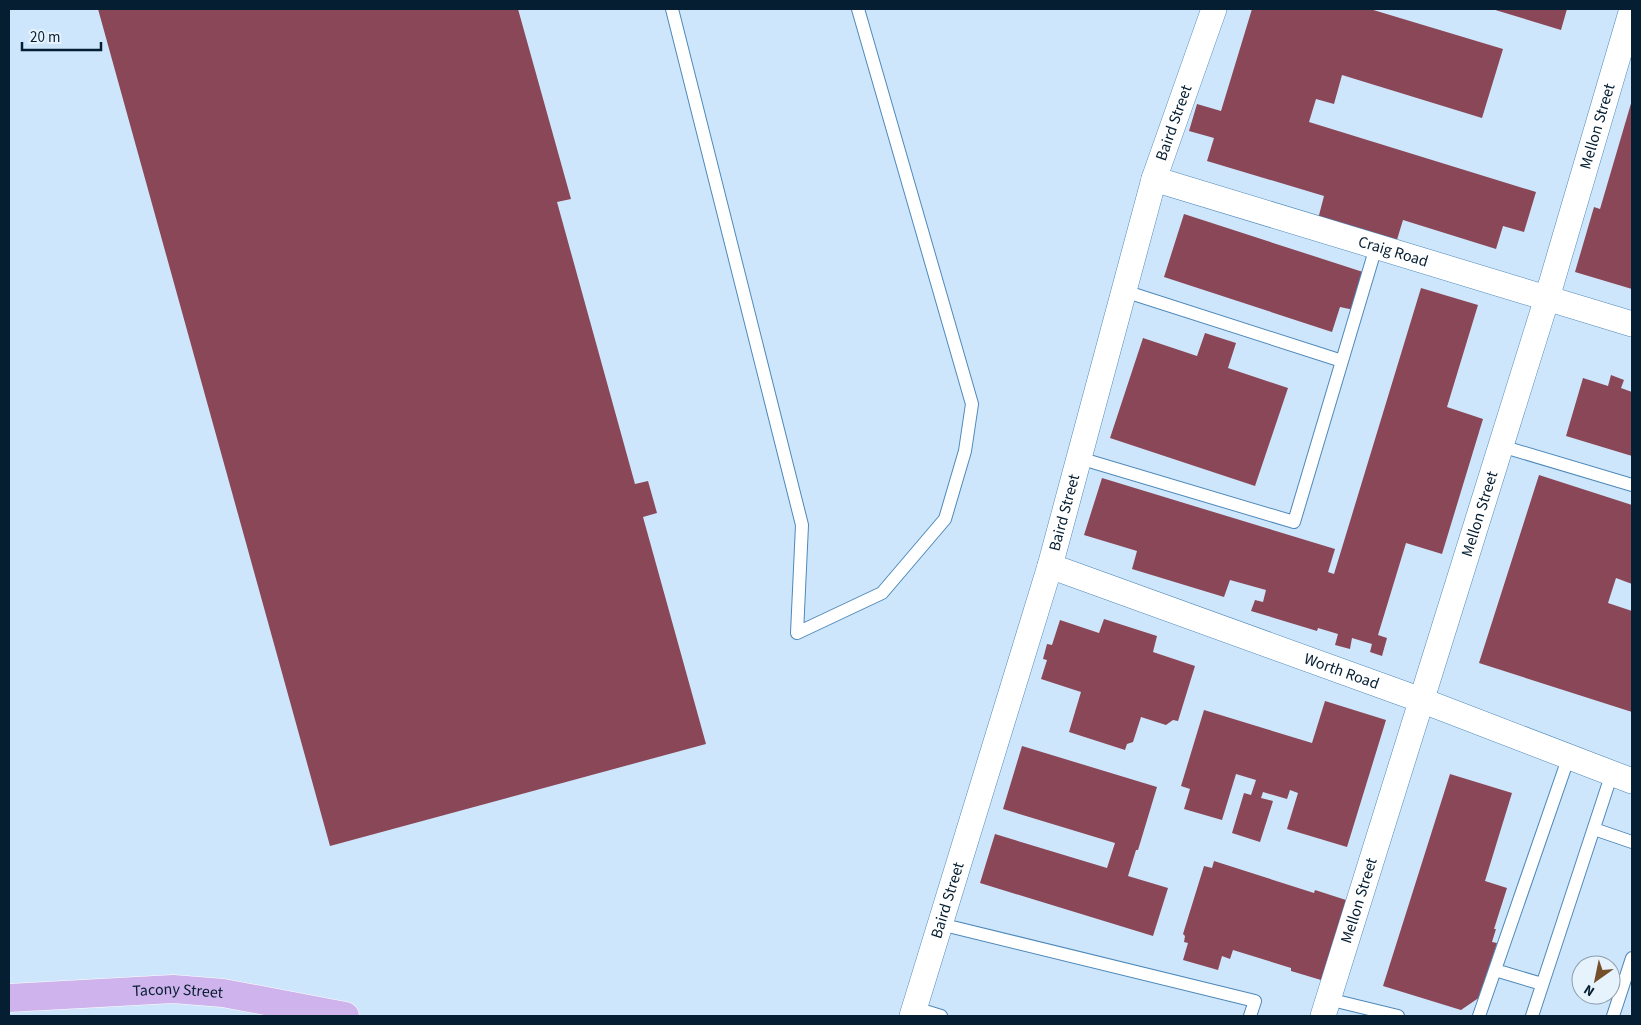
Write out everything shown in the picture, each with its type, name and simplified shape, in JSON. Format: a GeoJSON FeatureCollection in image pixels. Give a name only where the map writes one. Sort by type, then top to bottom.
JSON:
{"type":"FeatureCollection","features":[{"type":"Feature","properties":{"kind":"main road","name":"Tacony Street"},"geometry":{"type":"LineString","coordinates":[[9,998],[173,989],[223,993],[344,1016]]}},
{"type":"Feature","properties":{"kind":"street","name":"Baird Street"},"geometry":{"type":"LineString","coordinates":[[914,1012],[1050,566],[1154,179],[1214,9]]}},
{"type":"Feature","properties":{"kind":"street","name":"Mellon Street"},"geometry":{"type":"LineString","coordinates":[[1326,1007],[1501,446],[1632,9]]}},
{"type":"Feature","properties":{"kind":"street","name":"Craig Road"},"geometry":{"type":"LineString","coordinates":[[1154,179],[1632,324]]}},
{"type":"Feature","properties":{"kind":"street","name":"Worth Road"},"geometry":{"type":"LineString","coordinates":[[1050,566],[1421,700],[1622,777]]}},
{"type":"Feature","properties":{"kind":"lane"},"geometry":{"type":"LineString","coordinates":[[672,9],[802,525],[797,633],[882,593],[945,519],[965,451],[972,404],[858,9]]}},
{"type":"Feature","properties":{"kind":"lane"},"geometry":{"type":"LineString","coordinates":[[1079,458],[1294,522],[1376,247]]}},
{"type":"Feature","properties":{"kind":"lane"},"geometry":{"type":"LineString","coordinates":[[1124,291],[1342,361]]}},
{"type":"Feature","properties":{"kind":"lane"},"geometry":{"type":"LineString","coordinates":[[1501,446],[1632,485]]}},
{"type":"Feature","properties":{"kind":"lane"},"geometry":{"type":"LineString","coordinates":[[1479,1016],[1569,756]]}},
{"type":"Feature","properties":{"kind":"lane"},"geometry":{"type":"LineString","coordinates":[[1532,1016],[1594,829],[1622,777]]}},
{"type":"Feature","properties":{"kind":"lane"},"geometry":{"type":"LineString","coordinates":[[1594,829],[1632,842]]}},
{"type":"Feature","properties":{"kind":"lane"},"geometry":{"type":"LineString","coordinates":[[940,924],[1255,1002],[1250,1016]]}},
{"type":"Feature","properties":{"kind":"lane"},"geometry":{"type":"LineString","coordinates":[[1612,1016],[1632,958]]}},
{"type":"Feature","properties":{"kind":"lane"},"geometry":{"type":"LineString","coordinates":[[1495,970],[1542,984]]}},
{"type":"Feature","properties":{"kind":"lane"},"geometry":{"type":"LineString","coordinates":[[1326,1007],[1398,1016]]}},
{"type":"Feature","properties":{"kind":"lane"},"geometry":{"type":"LineString","coordinates":[[914,1012],[941,1016]]}},
{"type":"Feature","properties":{"kind":"building"},"geometry":{"type":"Polygon","coordinates":[[[98,9],[518,9],[571,199],[557,202],[635,484],[648,481],[657,513],[643,517],[706,744],[330,846],[98,9]]]}},
{"type":"Feature","properties":{"kind":"building"},"geometry":{"type":"Polygon","coordinates":[[[1252,9],[1370,9],[1503,49],[1482,118],[1342,75],[1334,104],[1316,99],[1309,122],[1536,192],[1524,232],[1503,226],[1496,249],[1403,220],[1396,243],[1318,219],[1324,196],[1207,161],[1214,138],[1189,131],[1197,104],[1221,111],[1252,9]]]}},
{"type":"Feature","properties":{"kind":"building"},"geometry":{"type":"Polygon","coordinates":[[[1492,9],[1567,9],[1561,30],[1492,9]]]}},
{"type":"Feature","properties":{"kind":"building"},"geometry":{"type":"Polygon","coordinates":[[[1632,100],[1632,289],[1575,272],[1594,207],[1600,209],[1632,100]]]}},
{"type":"Feature","properties":{"kind":"building"},"geometry":{"type":"Polygon","coordinates":[[[1184,214],[1366,273],[1354,310],[1340,307],[1332,332],[1164,277],[1184,214]]]}},
{"type":"Feature","properties":{"kind":"building"},"geometry":{"type":"Polygon","coordinates":[[[1421,288],[1478,305],[1447,407],[1483,419],[1442,554],[1406,543],[1378,635],[1387,638],[1382,656],[1370,652],[1372,644],[1352,638],[1350,649],[1335,645],[1338,634],[1318,628],[1317,631],[1251,611],[1255,600],[1263,602],[1266,590],[1230,580],[1224,597],[1132,569],[1137,551],[1084,535],[1102,478],[1335,549],[1328,572],[1334,574],[1421,288]]]}},
{"type":"Feature","properties":{"kind":"building"},"geometry":{"type":"Polygon","coordinates":[[[1205,333],[1236,343],[1228,368],[1288,388],[1255,486],[1110,438],[1143,338],[1197,356],[1205,333]]]}},
{"type":"Feature","properties":{"kind":"building"},"geometry":{"type":"Polygon","coordinates":[[[1611,375],[1624,380],[1621,388],[1632,392],[1632,456],[1566,436],[1583,378],[1608,386],[1611,375]]]}},
{"type":"Feature","properties":{"kind":"building"},"geometry":{"type":"Polygon","coordinates":[[[1539,475],[1632,505],[1632,584],[1616,578],[1608,603],[1632,611],[1632,712],[1479,663],[1539,475]]]}},
{"type":"Feature","properties":{"kind":"building"},"geometry":{"type":"Polygon","coordinates":[[[1104,619],[1157,636],[1153,652],[1195,666],[1178,721],[1173,720],[1166,725],[1141,717],[1133,742],[1127,744],[1125,750],[1069,732],[1081,692],[1041,679],[1047,660],[1043,659],[1047,644],[1052,645],[1060,620],[1099,633],[1104,619]]]}},
{"type":"Feature","properties":{"kind":"building"},"geometry":{"type":"Polygon","coordinates":[[[1325,701],[1386,720],[1347,847],[1287,829],[1298,793],[1290,790],[1287,799],[1263,792],[1261,798],[1273,801],[1260,842],[1232,833],[1244,793],[1251,795],[1256,780],[1236,774],[1222,820],[1184,809],[1190,789],[1181,786],[1204,710],[1312,743],[1325,701]]]}},
{"type":"Feature","properties":{"kind":"building"},"geometry":{"type":"Polygon","coordinates":[[[1022,746],[1157,787],[1128,876],[1168,888],[1153,936],[980,883],[995,834],[1107,868],[1115,843],[1003,809],[1022,746]]]}},
{"type":"Feature","properties":{"kind":"building"},"geometry":{"type":"Polygon","coordinates":[[[1450,774],[1512,793],[1485,881],[1507,888],[1494,929],[1496,929],[1492,942],[1497,943],[1480,997],[1461,1010],[1383,986],[1450,774]]]}},
{"type":"Feature","properties":{"kind":"building"},"geometry":{"type":"Polygon","coordinates":[[[1214,861],[1314,893],[1315,890],[1346,900],[1321,980],[1291,971],[1291,968],[1233,950],[1230,959],[1222,956],[1218,970],[1183,960],[1188,943],[1184,942],[1185,936],[1183,934],[1204,866],[1212,868],[1214,861]]]}}]}
